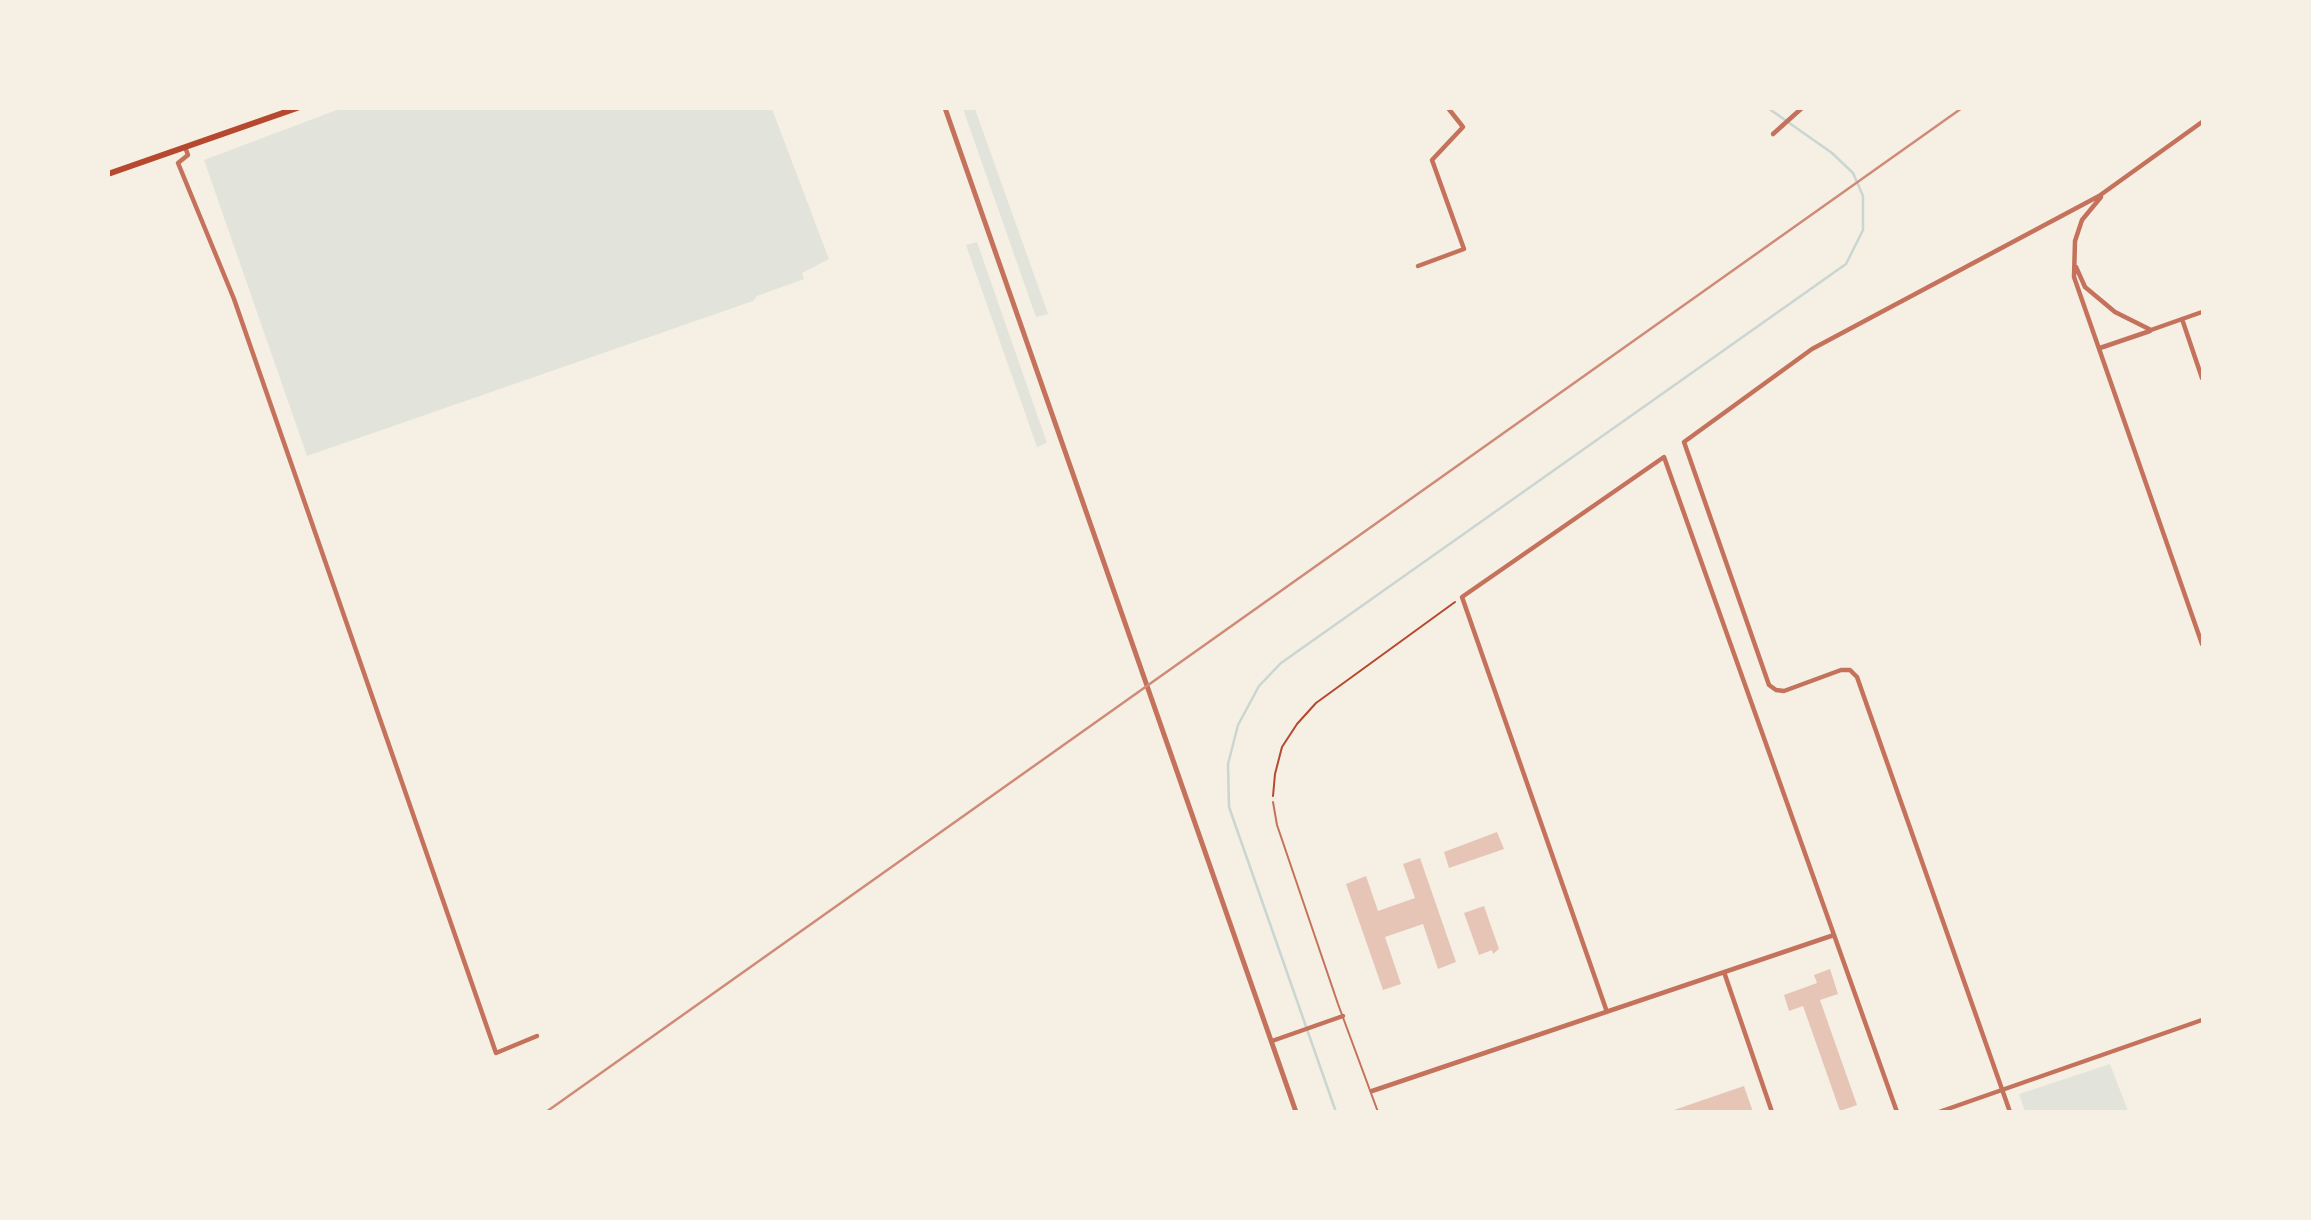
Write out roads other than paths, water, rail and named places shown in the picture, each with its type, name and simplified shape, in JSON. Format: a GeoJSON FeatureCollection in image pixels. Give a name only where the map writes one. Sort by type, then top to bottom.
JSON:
{"type":"FeatureCollection","features":[{"type":"Feature","properties":{"kind":"main road"},"geometry":{"type":"LineString","coordinates":[[108,174],[297,108]]}},
{"type":"Feature","properties":{"kind":"street"},"geometry":{"type":"LineString","coordinates":[[945,108],[1296,1111]]}},
{"type":"Feature","properties":{"kind":"street"},"geometry":{"type":"LineString","coordinates":[[1418,266],[1464,249],[1432,160],[1463,127],[1448,108]]}},
{"type":"Feature","properties":{"kind":"street"},"geometry":{"type":"LineString","coordinates":[[1773,134],[1802,109]]}},
{"type":"Feature","properties":{"kind":"street"},"geometry":{"type":"LineString","coordinates":[[2011,1111],[1857,677],[1850,670],[1841,670],[1784,691],[1769,685],[1684,442],[1812,349],[2106,190],[2203,122]]}},
{"type":"Feature","properties":{"kind":"street"},"geometry":{"type":"LineString","coordinates":[[185,147],[188,155],[178,163],[234,299],[496,1053],[537,1036]]}},
{"type":"Feature","properties":{"kind":"street"},"geometry":{"type":"LineString","coordinates":[[2106,190],[2082,220],[2075,241],[2074,277],[2203,643]]}},
{"type":"Feature","properties":{"kind":"street"},"geometry":{"type":"LineString","coordinates":[[2075,263],[2085,287],[2115,312],[2151,330]]}},
{"type":"Feature","properties":{"kind":"street"},"geometry":{"type":"LineString","coordinates":[[2101,348],[2203,312]]}},
{"type":"Feature","properties":{"kind":"street"},"geometry":{"type":"LineString","coordinates":[[2182,319],[2203,378]]}},
{"type":"Feature","properties":{"kind":"street"},"geometry":{"type":"LineString","coordinates":[[1607,1013],[1462,597],[1664,457],[1896,1111]]}},
{"type":"Feature","properties":{"kind":"street"},"geometry":{"type":"LineString","coordinates":[[1372,1091],[1834,935]]}},
{"type":"Feature","properties":{"kind":"street"},"geometry":{"type":"LineString","coordinates":[[1724,972],[1772,1111]]}},
{"type":"Feature","properties":{"kind":"street"},"geometry":{"type":"LineString","coordinates":[[1272,1041],[1343,1016]]}},
{"type":"Feature","properties":{"kind":"street"},"geometry":{"type":"LineString","coordinates":[[1939,1111],[2203,1020]]}},
{"type":"Feature","properties":{"kind":"lane"},"geometry":{"type":"LineString","coordinates":[[1273,802],[1277,825],[1378,1111]]}},
{"type":"Feature","properties":{"kind":"waterway"},"geometry":{"type":"LineString","coordinates":[[1336,1112],[1229,807],[1228,764],[1238,725],[1259,686],[1281,663],[1846,264],[1863,230],[1863,196],[1853,173],[1832,153],[1768,108]]}},
{"type":"Feature","properties":{"kind":"railway"},"geometry":{"type":"LineString","coordinates":[[546,1112],[1962,108]]}}]}
